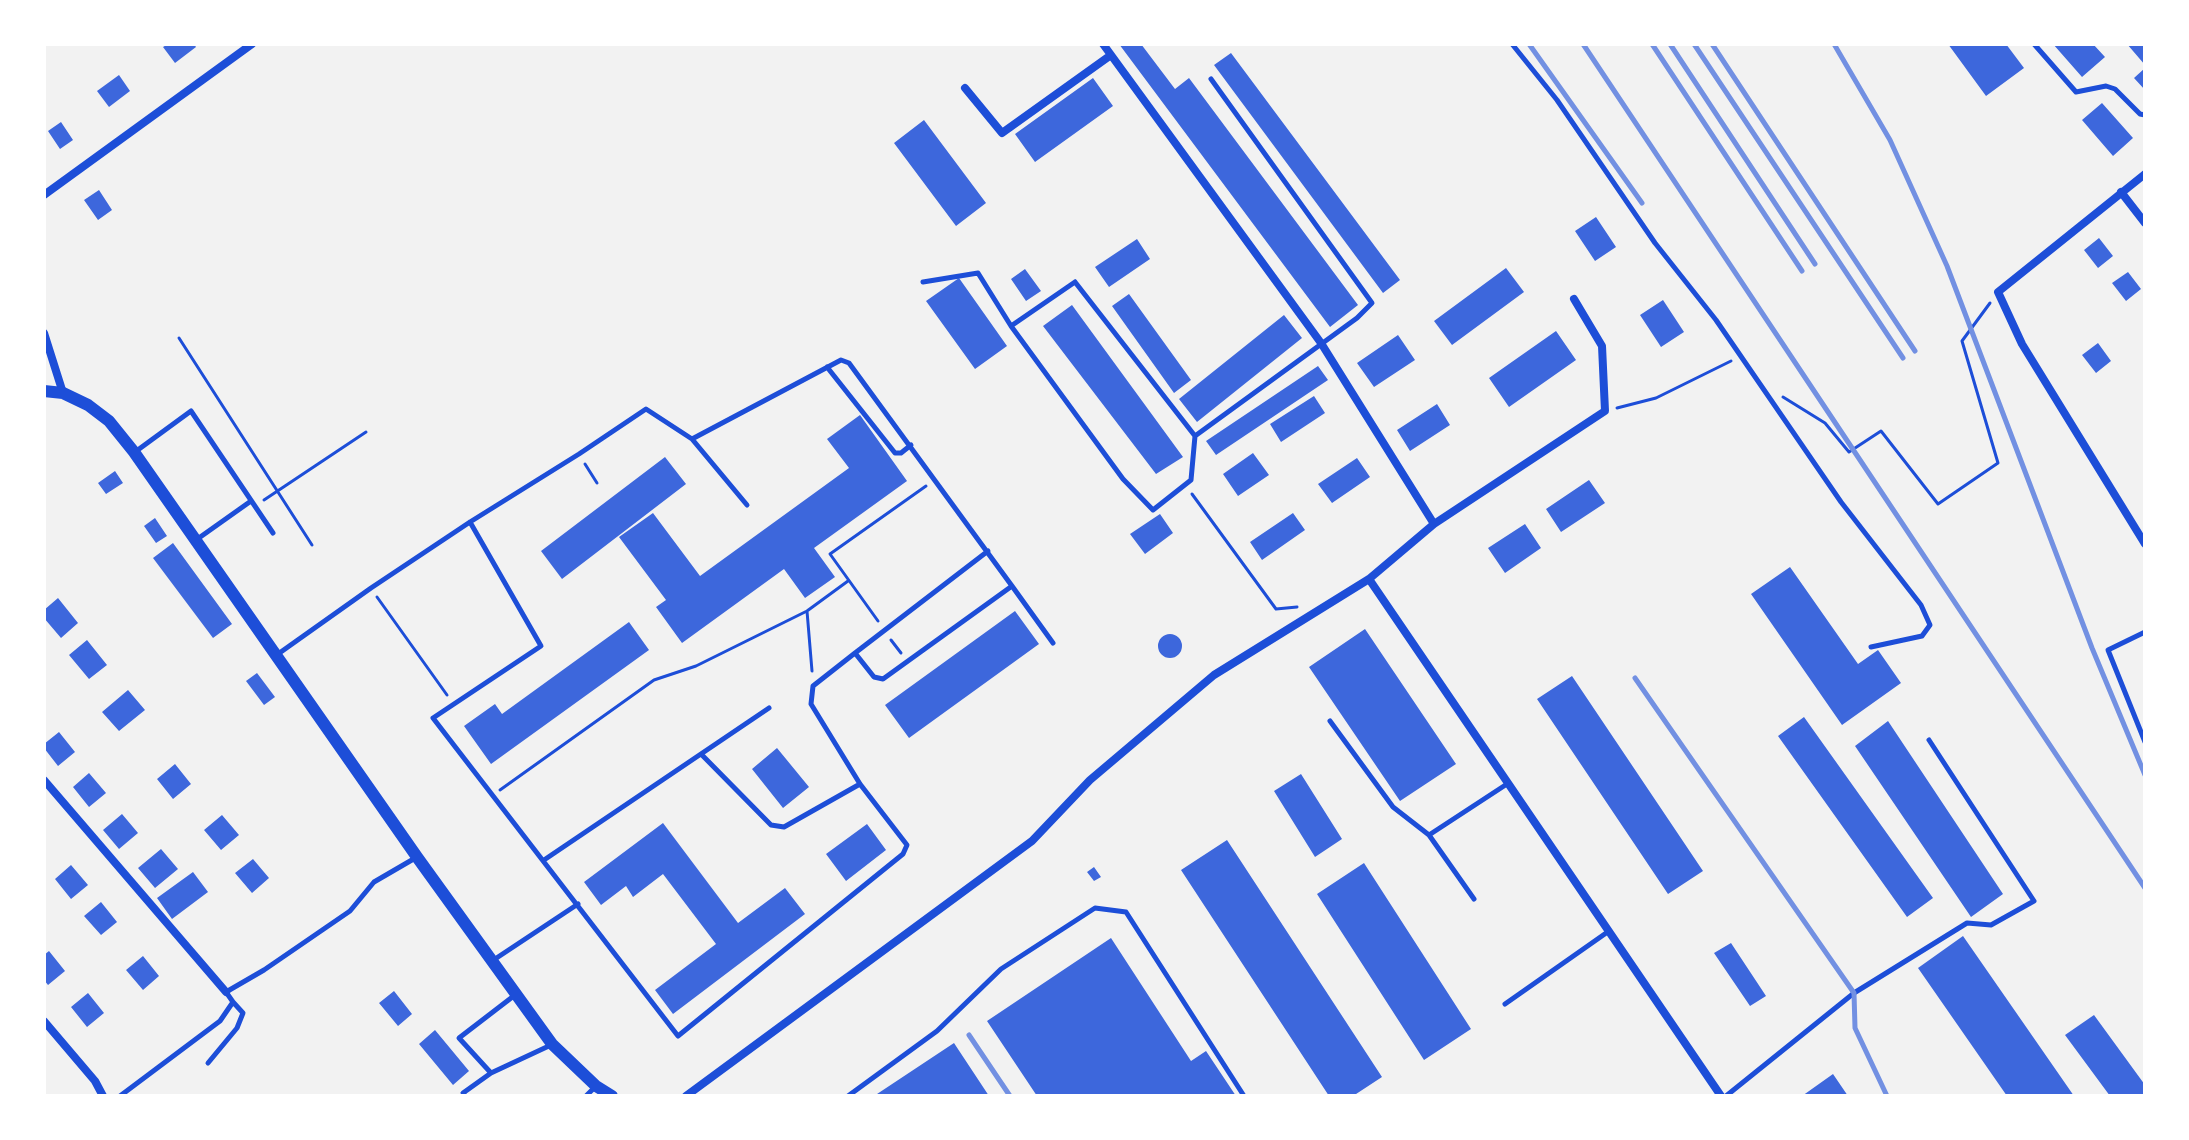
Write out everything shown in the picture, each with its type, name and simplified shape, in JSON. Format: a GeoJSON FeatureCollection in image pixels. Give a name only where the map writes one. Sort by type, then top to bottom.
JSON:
{"type":"FeatureCollection","features":[{"type":"Feature","properties":{"kind":"main road"},"geometry":{"type":"LineString","coordinates":[[44,391],[63,393],[88,405],[134,452],[417,857],[552,1044],[596,1086],[612,1096]]}},
{"type":"Feature","properties":{"kind":"street"},"geometry":{"type":"LineString","coordinates":[[44,195],[252,44]]}},
{"type":"Feature","properties":{"kind":"street"},"geometry":{"type":"LineString","coordinates":[[1103,44],[1321,343],[1434,524]]}},
{"type":"Feature","properties":{"kind":"street"},"geometry":{"type":"LineString","coordinates":[[965,88],[1002,133],[1111,55]]}},
{"type":"Feature","properties":{"kind":"street"},"geometry":{"type":"LineString","coordinates":[[2145,174],[1998,292],[2022,344],[2145,544]]}},
{"type":"Feature","properties":{"kind":"street"},"geometry":{"type":"LineString","coordinates":[[2121,192],[2145,223]]}},
{"type":"Feature","properties":{"kind":"street"},"geometry":{"type":"LineString","coordinates":[[686,1096],[1032,841],[1090,780],[1214,675],[1369,579],[1434,524],[1605,411],[1602,346],[1574,299]]}},
{"type":"Feature","properties":{"kind":"street"},"geometry":{"type":"LineString","coordinates":[[44,333],[63,393]]}},
{"type":"Feature","properties":{"kind":"street"},"geometry":{"type":"LineString","coordinates":[[1369,579],[1724,1096]]}},
{"type":"Feature","properties":{"kind":"street"},"geometry":{"type":"LineString","coordinates":[[44,780],[226,992]]}},
{"type":"Feature","properties":{"kind":"street"},"geometry":{"type":"LineString","coordinates":[[44,1021],[95,1081],[103,1096]]}},
{"type":"Feature","properties":{"kind":"lane"},"geometry":{"type":"LineString","coordinates":[[1512,44],[1557,100],[1655,243],[1716,320],[1841,502],[1921,605],[1930,625],[1922,636],[1871,647]]}},
{"type":"Feature","properties":{"kind":"lane"},"geometry":{"type":"LineString","coordinates":[[2034,44],[2076,92],[2106,86],[2115,89],[2140,114],[2145,115]]}},
{"type":"Feature","properties":{"kind":"lane"},"geometry":{"type":"LineString","coordinates":[[1195,436],[1357,318],[1372,303],[1211,79]]}},
{"type":"Feature","properties":{"kind":"lane"},"geometry":{"type":"LineString","coordinates":[[923,282],[978,273],[1011,326],[1123,479],[1153,510],[1191,480],[1195,436],[1075,282],[1011,326]]}},
{"type":"Feature","properties":{"kind":"lane"},"geometry":{"type":"LineString","coordinates":[[692,439],[841,360],[849,363],[1053,643]]}},
{"type":"Feature","properties":{"kind":"lane"},"geometry":{"type":"LineString","coordinates":[[827,367],[895,453],[901,453],[911,445]]}},
{"type":"Feature","properties":{"kind":"lane"},"geometry":{"type":"LineString","coordinates":[[278,654],[470,522],[646,409],[692,439],[747,505]]}},
{"type":"Feature","properties":{"kind":"lane"},"geometry":{"type":"LineString","coordinates":[[134,452],[191,411],[273,533]]}},
{"type":"Feature","properties":{"kind":"lane"},"geometry":{"type":"LineString","coordinates":[[195,540],[253,504]]}},
{"type":"Feature","properties":{"kind":"lane"},"geometry":{"type":"LineString","coordinates":[[470,522],[541,646],[433,718],[678,1036],[903,854],[907,845],[860,784],[811,704],[813,686],[988,551]]}},
{"type":"Feature","properties":{"kind":"lane"},"geometry":{"type":"LineString","coordinates":[[855,653],[874,677],[883,679],[1012,586]]}},
{"type":"Feature","properties":{"kind":"lane"},"geometry":{"type":"LineString","coordinates":[[2145,632],[2108,650],[2145,742]]}},
{"type":"Feature","properties":{"kind":"lane"},"geometry":{"type":"LineString","coordinates":[[544,860],[769,708]]}},
{"type":"Feature","properties":{"kind":"lane"},"geometry":{"type":"LineString","coordinates":[[1330,721],[1393,807],[1429,835],[1474,899]]}},
{"type":"Feature","properties":{"kind":"lane"},"geometry":{"type":"LineString","coordinates":[[1724,1096],[1854,993],[1967,923],[1991,925],[2034,901],[1929,740]]}},
{"type":"Feature","properties":{"kind":"lane"},"geometry":{"type":"LineString","coordinates":[[702,755],[771,825],[784,827],[860,784]]}},
{"type":"Feature","properties":{"kind":"lane"},"geometry":{"type":"LineString","coordinates":[[1429,835],[1508,783]]}},
{"type":"Feature","properties":{"kind":"lane"},"geometry":{"type":"LineString","coordinates":[[208,1063],[237,1028],[243,1013],[226,992],[350,911],[374,882],[417,857]]}},
{"type":"Feature","properties":{"kind":"lane"},"geometry":{"type":"LineString","coordinates":[[492,961],[578,904]]}},
{"type":"Feature","properties":{"kind":"lane"},"geometry":{"type":"LineString","coordinates":[[848,1096],[937,1031],[1001,969],[1095,908],[1126,912],[1244,1096]]}},
{"type":"Feature","properties":{"kind":"lane"},"geometry":{"type":"LineString","coordinates":[[1505,1004],[1610,931]]}},
{"type":"Feature","properties":{"kind":"lane"},"geometry":{"type":"LineString","coordinates":[[491,1073],[459,1038],[516,995]]}},
{"type":"Feature","properties":{"kind":"lane"},"geometry":{"type":"LineString","coordinates":[[120,1096],[220,1021],[233,1002]]}},
{"type":"Feature","properties":{"kind":"lane"},"geometry":{"type":"LineString","coordinates":[[465,1096],[463,1093],[491,1073],[552,1044]]}},
{"type":"Feature","properties":{"kind":"lane"},"geometry":{"type":"LineString","coordinates":[[586,1096],[596,1086]]}},
{"type":"Feature","properties":{"kind":"path"},"geometry":{"type":"LineString","coordinates":[[1780,395],[1825,423],[1849,452],[1881,431],[1938,504],[1998,463],[1962,341],[1998,292]]}},
{"type":"Feature","properties":{"kind":"path"},"geometry":{"type":"LineString","coordinates":[[179,338],[312,545]]}},
{"type":"Feature","properties":{"kind":"path"},"geometry":{"type":"LineString","coordinates":[[1605,411],[1656,398],[1725,362],[1741,359]]}},
{"type":"Feature","properties":{"kind":"path"},"geometry":{"type":"LineString","coordinates":[[253,504],[366,432]]}},
{"type":"Feature","properties":{"kind":"path"},"geometry":{"type":"LineString","coordinates":[[579,454],[597,483]]}},
{"type":"Feature","properties":{"kind":"path"},"geometry":{"type":"LineString","coordinates":[[907,662],[830,554],[936,479]]}},
{"type":"Feature","properties":{"kind":"path"},"geometry":{"type":"LineString","coordinates":[[1186,484],[1276,609],[1304,605]]}},
{"type":"Feature","properties":{"kind":"path"},"geometry":{"type":"LineString","coordinates":[[493,795],[654,680],[696,666],[807,611],[848,581]]}},
{"type":"Feature","properties":{"kind":"path"},"geometry":{"type":"LineString","coordinates":[[371,588],[454,704]]}},
{"type":"Feature","properties":{"kind":"path"},"geometry":{"type":"LineString","coordinates":[[807,611],[813,686]]}},
{"type":"Feature","properties":{"kind":"building"},"geometry":{"type":"Polygon","coordinates":[[[168,44],[194,44],[196,47],[175,63],[163,47],[168,44]]]}},
{"type":"Feature","properties":{"kind":"building"},"geometry":{"type":"Polygon","coordinates":[[[1119,44],[1141,44],[1175,89],[1189,78],[1358,305],[1330,327],[1119,44]]]}},
{"type":"Feature","properties":{"kind":"building"},"geometry":{"type":"Polygon","coordinates":[[[1948,44],[2006,44],[2024,68],[1986,96],[1948,44]]]}},
{"type":"Feature","properties":{"kind":"building"},"geometry":{"type":"Polygon","coordinates":[[[2053,44],[2093,44],[2105,57],[2082,77],[2053,44]]]}},
{"type":"Feature","properties":{"kind":"building"},"geometry":{"type":"Polygon","coordinates":[[[2127,44],[2145,44],[2145,65],[2127,44]]]}},
{"type":"Feature","properties":{"kind":"building"},"geometry":{"type":"Polygon","coordinates":[[[1231,53],[1400,280],[1383,293],[1214,65],[1231,53]]]}},
{"type":"Feature","properties":{"kind":"building"},"geometry":{"type":"Polygon","coordinates":[[[2145,68],[2145,90],[2134,78],[2145,68]]]}},
{"type":"Feature","properties":{"kind":"building"},"geometry":{"type":"Polygon","coordinates":[[[119,75],[130,91],[109,107],[97,91],[119,75]]]}},
{"type":"Feature","properties":{"kind":"building"},"geometry":{"type":"Polygon","coordinates":[[[1093,78],[1113,106],[1035,162],[1015,134],[1093,78]]]}},
{"type":"Feature","properties":{"kind":"building"},"geometry":{"type":"Polygon","coordinates":[[[2102,103],[2133,138],[2113,156],[2082,120],[2102,103]]]}},
{"type":"Feature","properties":{"kind":"building"},"geometry":{"type":"Polygon","coordinates":[[[924,120],[986,203],[956,226],[894,143],[924,120]]]}},
{"type":"Feature","properties":{"kind":"building"},"geometry":{"type":"Polygon","coordinates":[[[61,122],[73,140],[60,149],[48,131],[61,122]]]}},
{"type":"Feature","properties":{"kind":"building"},"geometry":{"type":"Polygon","coordinates":[[[99,190],[112,210],[98,220],[84,200],[99,190]]]}},
{"type":"Feature","properties":{"kind":"building"},"geometry":{"type":"Polygon","coordinates":[[[1596,217],[1616,247],[1595,261],[1575,231],[1596,217]]]}},
{"type":"Feature","properties":{"kind":"building"},"geometry":{"type":"Polygon","coordinates":[[[2099,238],[2113,256],[2098,268],[2084,250],[2099,238]]]}},
{"type":"Feature","properties":{"kind":"building"},"geometry":{"type":"Polygon","coordinates":[[[1137,239],[1150,259],[1109,287],[1095,267],[1137,239]]]}},
{"type":"Feature","properties":{"kind":"building"},"geometry":{"type":"Polygon","coordinates":[[[1506,268],[1524,292],[1452,345],[1434,321],[1506,268]]]}},
{"type":"Feature","properties":{"kind":"building"},"geometry":{"type":"Polygon","coordinates":[[[1025,269],[1041,291],[1026,301],[1011,279],[1025,269]]]}},
{"type":"Feature","properties":{"kind":"building"},"geometry":{"type":"Polygon","coordinates":[[[2128,272],[2141,289],[2126,301],[2112,283],[2128,272]]]}},
{"type":"Feature","properties":{"kind":"building"},"geometry":{"type":"Polygon","coordinates":[[[959,278],[1007,346],[975,369],[926,301],[959,278]]]}},
{"type":"Feature","properties":{"kind":"building"},"geometry":{"type":"Polygon","coordinates":[[[1129,294],[1191,380],[1174,393],[1112,306],[1129,294]]]}},
{"type":"Feature","properties":{"kind":"building"},"geometry":{"type":"Polygon","coordinates":[[[1663,300],[1684,332],[1661,347],[1640,315],[1663,300]]]}},
{"type":"Feature","properties":{"kind":"building"},"geometry":{"type":"Polygon","coordinates":[[[1072,305],[1183,457],[1156,474],[1043,326],[1072,305]]]}},
{"type":"Feature","properties":{"kind":"building"},"geometry":{"type":"Polygon","coordinates":[[[1284,315],[1302,338],[1197,422],[1179,399],[1284,315]]]}},
{"type":"Feature","properties":{"kind":"building"},"geometry":{"type":"Polygon","coordinates":[[[1556,331],[1576,360],[1509,407],[1489,378],[1556,331]]]}},
{"type":"Feature","properties":{"kind":"building"},"geometry":{"type":"Polygon","coordinates":[[[1398,335],[1415,360],[1374,387],[1357,363],[1398,335]]]}},
{"type":"Feature","properties":{"kind":"building"},"geometry":{"type":"Polygon","coordinates":[[[2098,343],[2111,361],[2096,373],[2082,355],[2098,343]]]}},
{"type":"Feature","properties":{"kind":"building"},"geometry":{"type":"Polygon","coordinates":[[[1318,366],[1328,380],[1216,455],[1206,441],[1318,366]]]}},
{"type":"Feature","properties":{"kind":"building"},"geometry":{"type":"Polygon","coordinates":[[[1314,396],[1325,413],[1281,442],[1270,424],[1314,396]]]}},
{"type":"Feature","properties":{"kind":"building"},"geometry":{"type":"Polygon","coordinates":[[[1437,404],[1450,425],[1410,451],[1397,430],[1437,404]]]}},
{"type":"Feature","properties":{"kind":"building"},"geometry":{"type":"Polygon","coordinates":[[[860,415],[907,481],[814,548],[835,577],[805,598],[784,569],[682,643],[656,607],[666,600],[619,537],[653,513],[700,576],[849,468],[827,439],[860,415]]]}},
{"type":"Feature","properties":{"kind":"building"},"geometry":{"type":"Polygon","coordinates":[[[1253,453],[1269,475],[1238,496],[1223,474],[1253,453]]]}},
{"type":"Feature","properties":{"kind":"building"},"geometry":{"type":"Polygon","coordinates":[[[665,457],[686,484],[562,579],[541,551],[665,457]]]}},
{"type":"Feature","properties":{"kind":"building"},"geometry":{"type":"Polygon","coordinates":[[[1357,458],[1370,477],[1332,503],[1318,484],[1357,458]]]}},
{"type":"Feature","properties":{"kind":"building"},"geometry":{"type":"Polygon","coordinates":[[[115,471],[123,483],[106,494],[98,483],[115,471]]]}},
{"type":"Feature","properties":{"kind":"building"},"geometry":{"type":"Polygon","coordinates":[[[1589,480],[1605,503],[1561,532],[1546,509],[1589,480]]]}},
{"type":"Feature","properties":{"kind":"building"},"geometry":{"type":"Polygon","coordinates":[[[1293,513],[1305,530],[1262,560],[1250,542],[1293,513]]]}},
{"type":"Feature","properties":{"kind":"building"},"geometry":{"type":"Polygon","coordinates":[[[1160,514],[1173,533],[1145,554],[1130,534],[1160,514]]]}},
{"type":"Feature","properties":{"kind":"building"},"geometry":{"type":"Polygon","coordinates":[[[155,518],[167,536],[156,543],[144,526],[155,518]]]}},
{"type":"Feature","properties":{"kind":"building"},"geometry":{"type":"Polygon","coordinates":[[[1525,524],[1541,548],[1505,573],[1488,548],[1525,524]]]}},
{"type":"Feature","properties":{"kind":"building"},"geometry":{"type":"Polygon","coordinates":[[[173,543],[232,624],[213,638],[153,558],[173,543]]]}},
{"type":"Feature","properties":{"kind":"building"},"geometry":{"type":"Polygon","coordinates":[[[1790,567],[1858,664],[1878,650],[1901,683],[1842,725],[1751,594],[1790,567]]]}},
{"type":"Feature","properties":{"kind":"building"},"geometry":{"type":"Polygon","coordinates":[[[58,598],[78,623],[61,638],[44,618],[44,610],[58,598]]]}},
{"type":"Feature","properties":{"kind":"building"},"geometry":{"type":"Polygon","coordinates":[[[1015,611],[1039,644],[909,738],[885,705],[1015,611]]]}},
{"type":"Feature","properties":{"kind":"building"},"geometry":{"type":"Polygon","coordinates":[[[629,622],[649,650],[491,764],[464,726],[495,704],[502,714],[629,622]]]}},
{"type":"Feature","properties":{"kind":"building"},"geometry":{"type":"Polygon","coordinates":[[[1365,629],[1456,764],[1400,801],[1309,667],[1365,629]]]}},
{"type":"Feature","properties":{"kind":"building"},"geometry":{"type":"Polygon","coordinates":[[[1170,634],[1178,638],[1182,646],[1178,654],[1170,658],[1162,654],[1158,646],[1162,638],[1170,634]]]}},
{"type":"Feature","properties":{"kind":"building"},"geometry":{"type":"Polygon","coordinates":[[[87,640],[107,665],[89,679],[69,655],[87,640]]]}},
{"type":"Feature","properties":{"kind":"building"},"geometry":{"type":"Polygon","coordinates":[[[257,673],[275,697],[264,705],[246,681],[257,673]]]}},
{"type":"Feature","properties":{"kind":"building"},"geometry":{"type":"Polygon","coordinates":[[[1572,676],[1703,871],[1668,894],[1537,699],[1572,676]]]}},
{"type":"Feature","properties":{"kind":"building"},"geometry":{"type":"Polygon","coordinates":[[[128,690],[145,710],[119,731],[102,712],[128,690]]]}},
{"type":"Feature","properties":{"kind":"building"},"geometry":{"type":"Polygon","coordinates":[[[1804,717],[1933,898],[1907,917],[1778,736],[1804,717]]]}},
{"type":"Feature","properties":{"kind":"building"},"geometry":{"type":"Polygon","coordinates":[[[1888,721],[2003,894],[1971,917],[1855,746],[1888,721]]]}},
{"type":"Feature","properties":{"kind":"building"},"geometry":{"type":"Polygon","coordinates":[[[59,732],[75,752],[58,766],[44,744],[59,732]]]}},
{"type":"Feature","properties":{"kind":"building"},"geometry":{"type":"Polygon","coordinates":[[[777,748],[809,787],[783,808],[752,769],[777,748]]]}},
{"type":"Feature","properties":{"kind":"building"},"geometry":{"type":"Polygon","coordinates":[[[175,764],[191,784],[173,799],[157,779],[175,764]]]}},
{"type":"Feature","properties":{"kind":"building"},"geometry":{"type":"Polygon","coordinates":[[[89,773],[106,793],[89,807],[73,787],[89,773]]]}},
{"type":"Feature","properties":{"kind":"building"},"geometry":{"type":"Polygon","coordinates":[[[1301,774],[1342,839],[1315,857],[1274,791],[1301,774]]]}},
{"type":"Feature","properties":{"kind":"building"},"geometry":{"type":"Polygon","coordinates":[[[122,814],[138,833],[119,849],[103,830],[122,814]]]}},
{"type":"Feature","properties":{"kind":"building"},"geometry":{"type":"Polygon","coordinates":[[[222,815],[239,835],[221,850],[204,830],[222,815]]]}},
{"type":"Feature","properties":{"kind":"building"},"geometry":{"type":"Polygon","coordinates":[[[663,823],[738,923],[785,888],[805,914],[673,1014],[655,990],[716,944],[663,874],[633,897],[626,886],[601,905],[584,882],[663,823]]]}},
{"type":"Feature","properties":{"kind":"building"},"geometry":{"type":"Polygon","coordinates":[[[867,824],[886,850],[846,881],[826,854],[867,824]]]}},
{"type":"Feature","properties":{"kind":"building"},"geometry":{"type":"Polygon","coordinates":[[[1227,840],[1382,1077],[1353,1096],[1329,1096],[1181,870],[1227,840]]]}},
{"type":"Feature","properties":{"kind":"building"},"geometry":{"type":"Polygon","coordinates":[[[161,849],[178,869],[155,888],[138,868],[161,849]]]}},
{"type":"Feature","properties":{"kind":"building"},"geometry":{"type":"Polygon","coordinates":[[[253,859],[269,878],[252,893],[235,873],[253,859]]]}},
{"type":"Feature","properties":{"kind":"building"},"geometry":{"type":"Polygon","coordinates":[[[1364,863],[1471,1029],[1424,1060],[1317,894],[1364,863]]]}},
{"type":"Feature","properties":{"kind":"building"},"geometry":{"type":"Polygon","coordinates":[[[71,865],[88,885],[71,899],[55,879],[71,865]]]}},
{"type":"Feature","properties":{"kind":"building"},"geometry":{"type":"Polygon","coordinates":[[[1094,867],[1101,877],[1094,881],[1087,872],[1094,867]]]}},
{"type":"Feature","properties":{"kind":"building"},"geometry":{"type":"Polygon","coordinates":[[[193,872],[208,892],[172,919],[157,898],[193,872]]]}},
{"type":"Feature","properties":{"kind":"building"},"geometry":{"type":"Polygon","coordinates":[[[101,902],[117,922],[101,935],[84,916],[101,902]]]}},
{"type":"Feature","properties":{"kind":"building"},"geometry":{"type":"Polygon","coordinates":[[[1963,936],[2074,1096],[2007,1096],[1918,968],[1963,936]]]}},
{"type":"Feature","properties":{"kind":"building"},"geometry":{"type":"Polygon","coordinates":[[[1111,938],[1191,1061],[1206,1051],[1236,1096],[1037,1096],[987,1021],[1111,938]]]}},
{"type":"Feature","properties":{"kind":"building"},"geometry":{"type":"Polygon","coordinates":[[[1731,943],[1766,996],[1750,1006],[1714,953],[1731,943]]]}},
{"type":"Feature","properties":{"kind":"building"},"geometry":{"type":"Polygon","coordinates":[[[49,951],[65,971],[48,985],[44,980],[44,955],[49,951]]]}},
{"type":"Feature","properties":{"kind":"building"},"geometry":{"type":"Polygon","coordinates":[[[143,956],[159,976],[143,990],[126,970],[143,956]]]}},
{"type":"Feature","properties":{"kind":"building"},"geometry":{"type":"Polygon","coordinates":[[[394,991],[412,1014],[398,1026],[379,1003],[394,991]]]}},
{"type":"Feature","properties":{"kind":"building"},"geometry":{"type":"Polygon","coordinates":[[[88,993],[104,1013],[87,1027],[71,1007],[88,993]]]}},
{"type":"Feature","properties":{"kind":"building"},"geometry":{"type":"Polygon","coordinates":[[[2094,1015],[2145,1085],[2145,1096],[2110,1096],[2065,1035],[2094,1015]]]}},
{"type":"Feature","properties":{"kind":"building"},"geometry":{"type":"Polygon","coordinates":[[[435,1030],[469,1071],[453,1085],[419,1044],[435,1030]]]}},
{"type":"Feature","properties":{"kind":"building"},"geometry":{"type":"Polygon","coordinates":[[[954,1043],[989,1096],[874,1096],[954,1043]]]}},
{"type":"Feature","properties":{"kind":"building"},"geometry":{"type":"Polygon","coordinates":[[[1833,1074],[1848,1096],[1802,1096],[1833,1074]]]}},
{"type":"Feature","properties":{"kind":"railway"},"geometry":{"type":"LineString","coordinates":[[1529,44],[1642,203]]}},
{"type":"Feature","properties":{"kind":"railway"},"geometry":{"type":"LineString","coordinates":[[1583,44],[2145,888]]}},
{"type":"Feature","properties":{"kind":"railway"},"geometry":{"type":"LineString","coordinates":[[1652,44],[1802,271]]}},
{"type":"Feature","properties":{"kind":"railway"},"geometry":{"type":"LineString","coordinates":[[1670,44],[1815,264]]}},
{"type":"Feature","properties":{"kind":"railway"},"geometry":{"type":"LineString","coordinates":[[1694,44],[1903,358]]}},
{"type":"Feature","properties":{"kind":"railway"},"geometry":{"type":"LineString","coordinates":[[1712,44],[1915,351]]}},
{"type":"Feature","properties":{"kind":"railway"},"geometry":{"type":"LineString","coordinates":[[1834,44],[1890,140],[1947,266],[2092,648],[2145,775]]}},
{"type":"Feature","properties":{"kind":"railway"},"geometry":{"type":"LineString","coordinates":[[1635,678],[1854,993],[1855,1028],[1887,1096]]}},
{"type":"Feature","properties":{"kind":"railway"},"geometry":{"type":"LineString","coordinates":[[969,1035],[1010,1096]]}}]}
